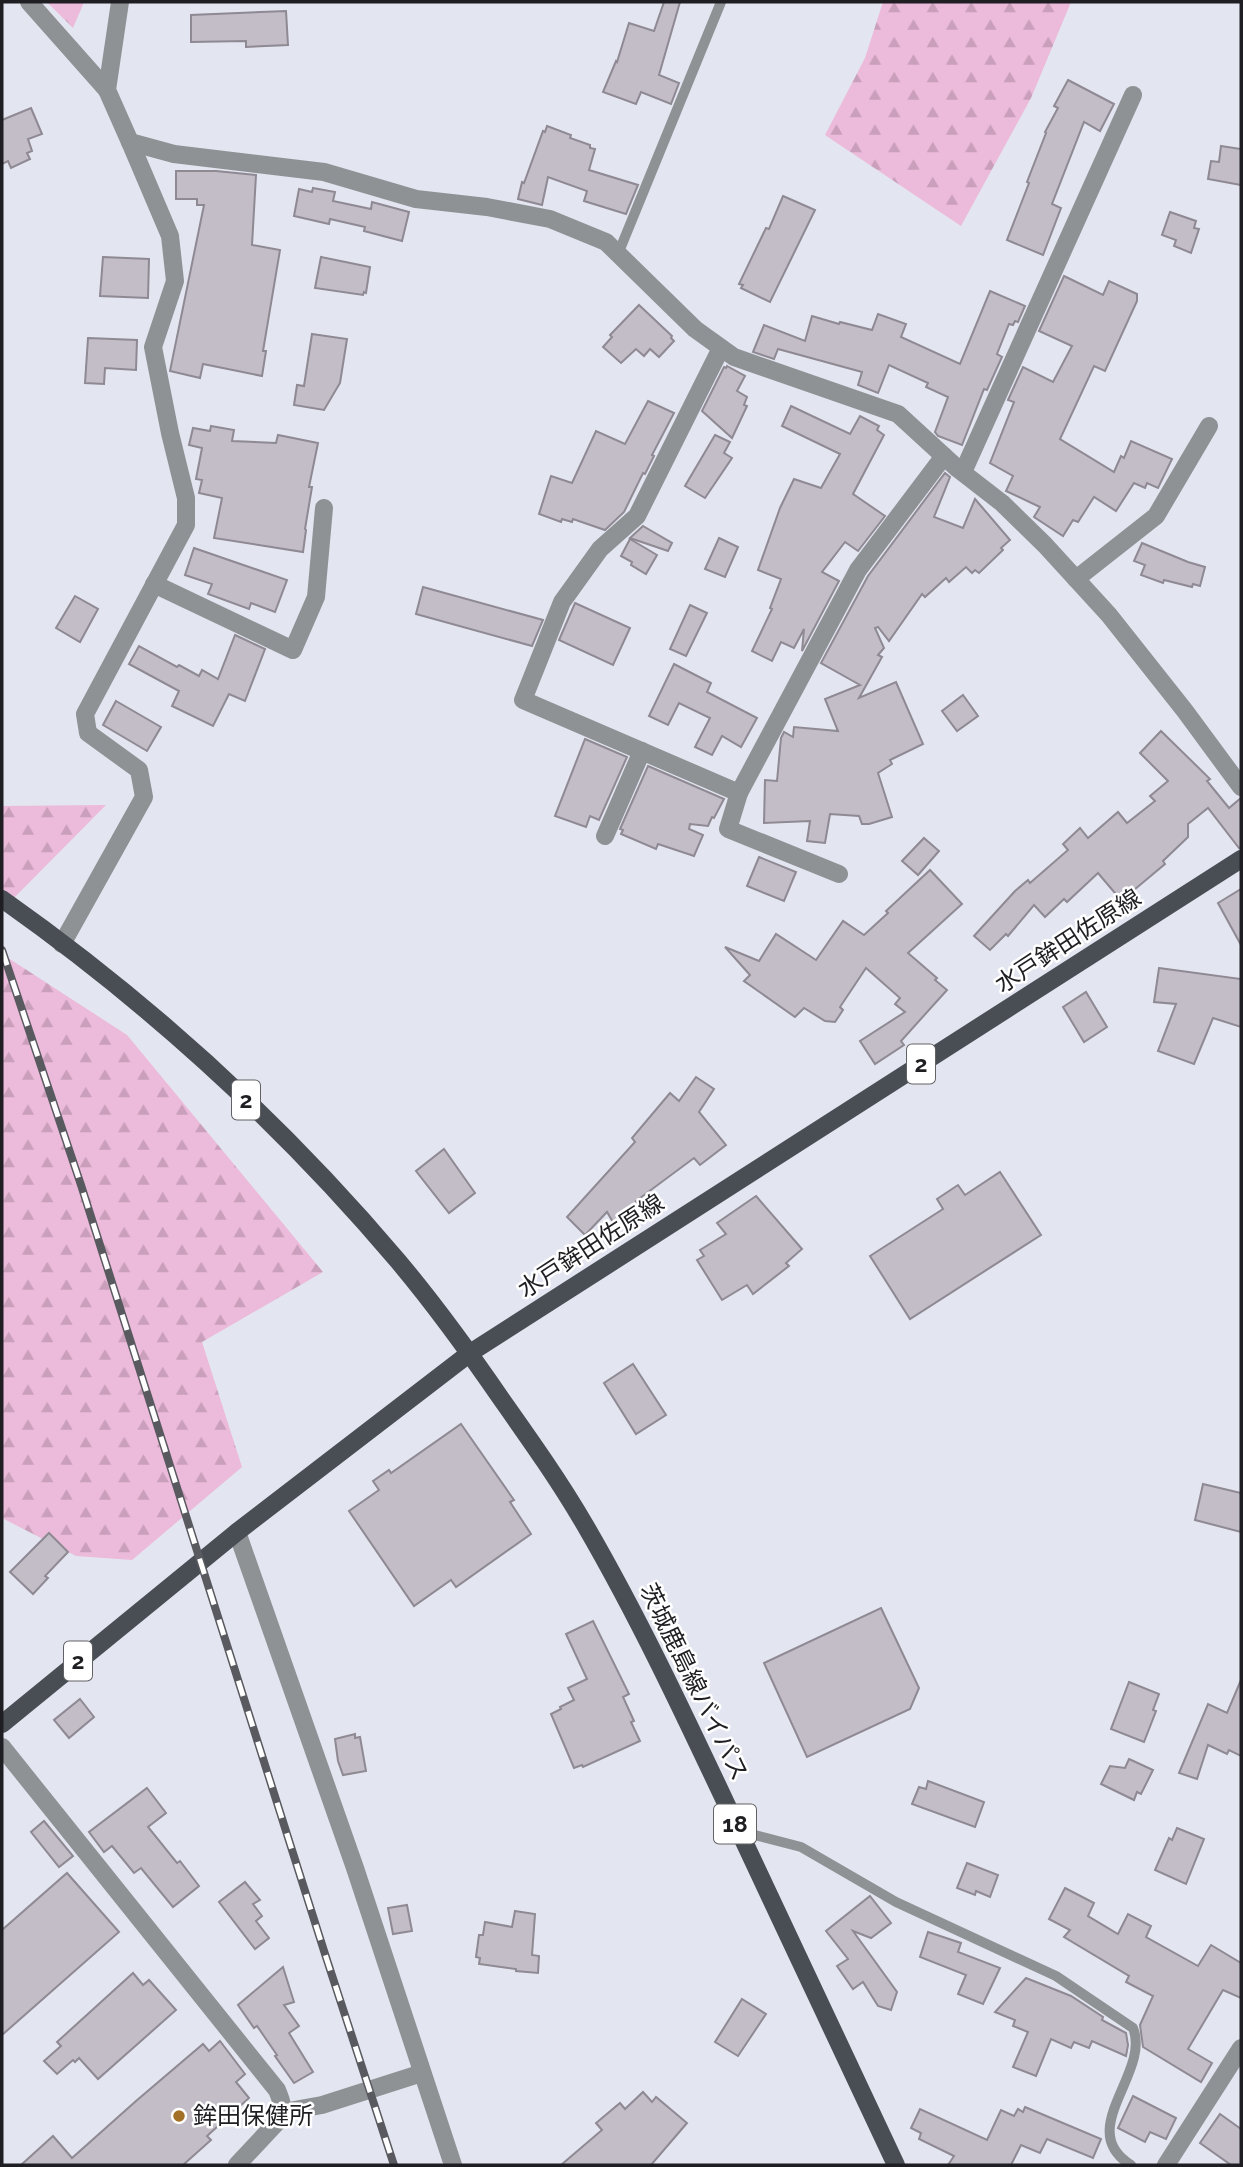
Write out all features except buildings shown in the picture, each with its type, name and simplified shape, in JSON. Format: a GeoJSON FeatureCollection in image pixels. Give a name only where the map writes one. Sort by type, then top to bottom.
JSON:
{"type":"FeatureCollection","features":[{"type":"Feature","properties":{"kind":"main road","name":"水戸鉾田佐原線"},"geometry":{"type":"LineString","coordinates":[[2,1724],[230,1537],[470,1353],[1241,859]]}},
{"type":"Feature","properties":{"kind":"main road","name":"2"},"geometry":{"type":"LineString","coordinates":[[2,899],[109,979],[229,1083],[328,1183],[399,1262],[470,1353]]}},
{"type":"Feature","properties":{"kind":"main road","name":"茨城鹿島線バイパス"},"geometry":{"type":"LineString","coordinates":[[470,1353],[524,1430],[583,1523],[638,1621],[687,1718],[896,2165]]}},
{"type":"Feature","properties":{"kind":"street"},"geometry":{"type":"LineString","coordinates":[[29,2],[107,90],[170,236],[175,281],[153,347],[186,498],[186,525],[85,714],[88,733],[139,770],[144,797],[62,944]]}},
{"type":"Feature","properties":{"kind":"street"},"geometry":{"type":"LineString","coordinates":[[107,90],[120,2]]}},
{"type":"Feature","properties":{"kind":"street"},"geometry":{"type":"LineString","coordinates":[[963,472],[1133,95]]}},
{"type":"Feature","properties":{"kind":"street"},"geometry":{"type":"LineString","coordinates":[[131,142],[174,154],[324,172],[416,199],[487,206],[550,219],[606,242],[695,329],[734,357],[898,414],[1002,503],[1045,544],[1109,615],[1241,787]]}},
{"type":"Feature","properties":{"kind":"street"},"geometry":{"type":"LineString","coordinates":[[721,348],[637,516],[600,549],[562,602],[523,700],[739,793]]}},
{"type":"Feature","properties":{"kind":"street"},"geometry":{"type":"LineString","coordinates":[[1076,579],[1156,516],[1209,426]]}},
{"type":"Feature","properties":{"kind":"street"},"geometry":{"type":"LineString","coordinates":[[839,874],[728,829],[739,793],[859,570],[944,456]]}},
{"type":"Feature","properties":{"kind":"street"},"geometry":{"type":"LineString","coordinates":[[154,584],[293,650],[316,597],[324,508]]}},
{"type":"Feature","properties":{"kind":"street"},"geometry":{"type":"LineString","coordinates":[[605,835],[642,751]]}},
{"type":"Feature","properties":{"kind":"street"},"geometry":{"type":"LineString","coordinates":[[230,1537],[346,1842],[453,2165]]}},
{"type":"Feature","properties":{"kind":"street"},"geometry":{"type":"LineString","coordinates":[[2,1747],[277,2090],[283,2112],[278,2121],[237,2165]]}},
{"type":"Feature","properties":{"kind":"street"},"geometry":{"type":"LineString","coordinates":[[1166,2165],[1241,2048]]}},
{"type":"Feature","properties":{"kind":"street"},"geometry":{"type":"LineString","coordinates":[[283,2112],[322,2105],[422,2073]]}},
{"type":"Feature","properties":{"kind":"lane"},"geometry":{"type":"LineString","coordinates":[[618,254],[721,2]]}},
{"type":"Feature","properties":{"kind":"lane"},"geometry":{"type":"LineString","coordinates":[[739,1831],[801,1847],[896,1902],[1056,1976],[1133,2028],[1137,2037],[1137,2050],[1110,2122],[1110,2143],[1123,2160],[1131,2165]]}},
{"type":"Feature","properties":{"kind":"green space"},"geometry":{"type":"Polygon","coordinates":[[[47,2],[84,2],[73,28],[47,2]]]}},
{"type":"Feature","properties":{"kind":"green space"},"geometry":{"type":"Polygon","coordinates":[[[883,2],[1071,2],[1031,98],[961,226],[825,135],[865,58],[883,2]]]}},
{"type":"Feature","properties":{"kind":"green space"},"geometry":{"type":"Polygon","coordinates":[[[106,805],[2,910],[2,806],[106,805]]]}},
{"type":"Feature","properties":{"kind":"green space"},"geometry":{"type":"Polygon","coordinates":[[[2,954],[127,1035],[323,1272],[202,1342],[242,1467],[132,1560],[76,1556],[2,1518],[2,954]]]}},
{"type":"Feature","properties":{"kind":"railway"},"geometry":{"type":"LineString","coordinates":[[2,950],[81,1185],[394,2165]]}},
{"type":"Feature","properties":{"kind":"place","name":"鉾田保健所"},"geometry":{"type":"Point","coordinates":[179,2116]}}]}
